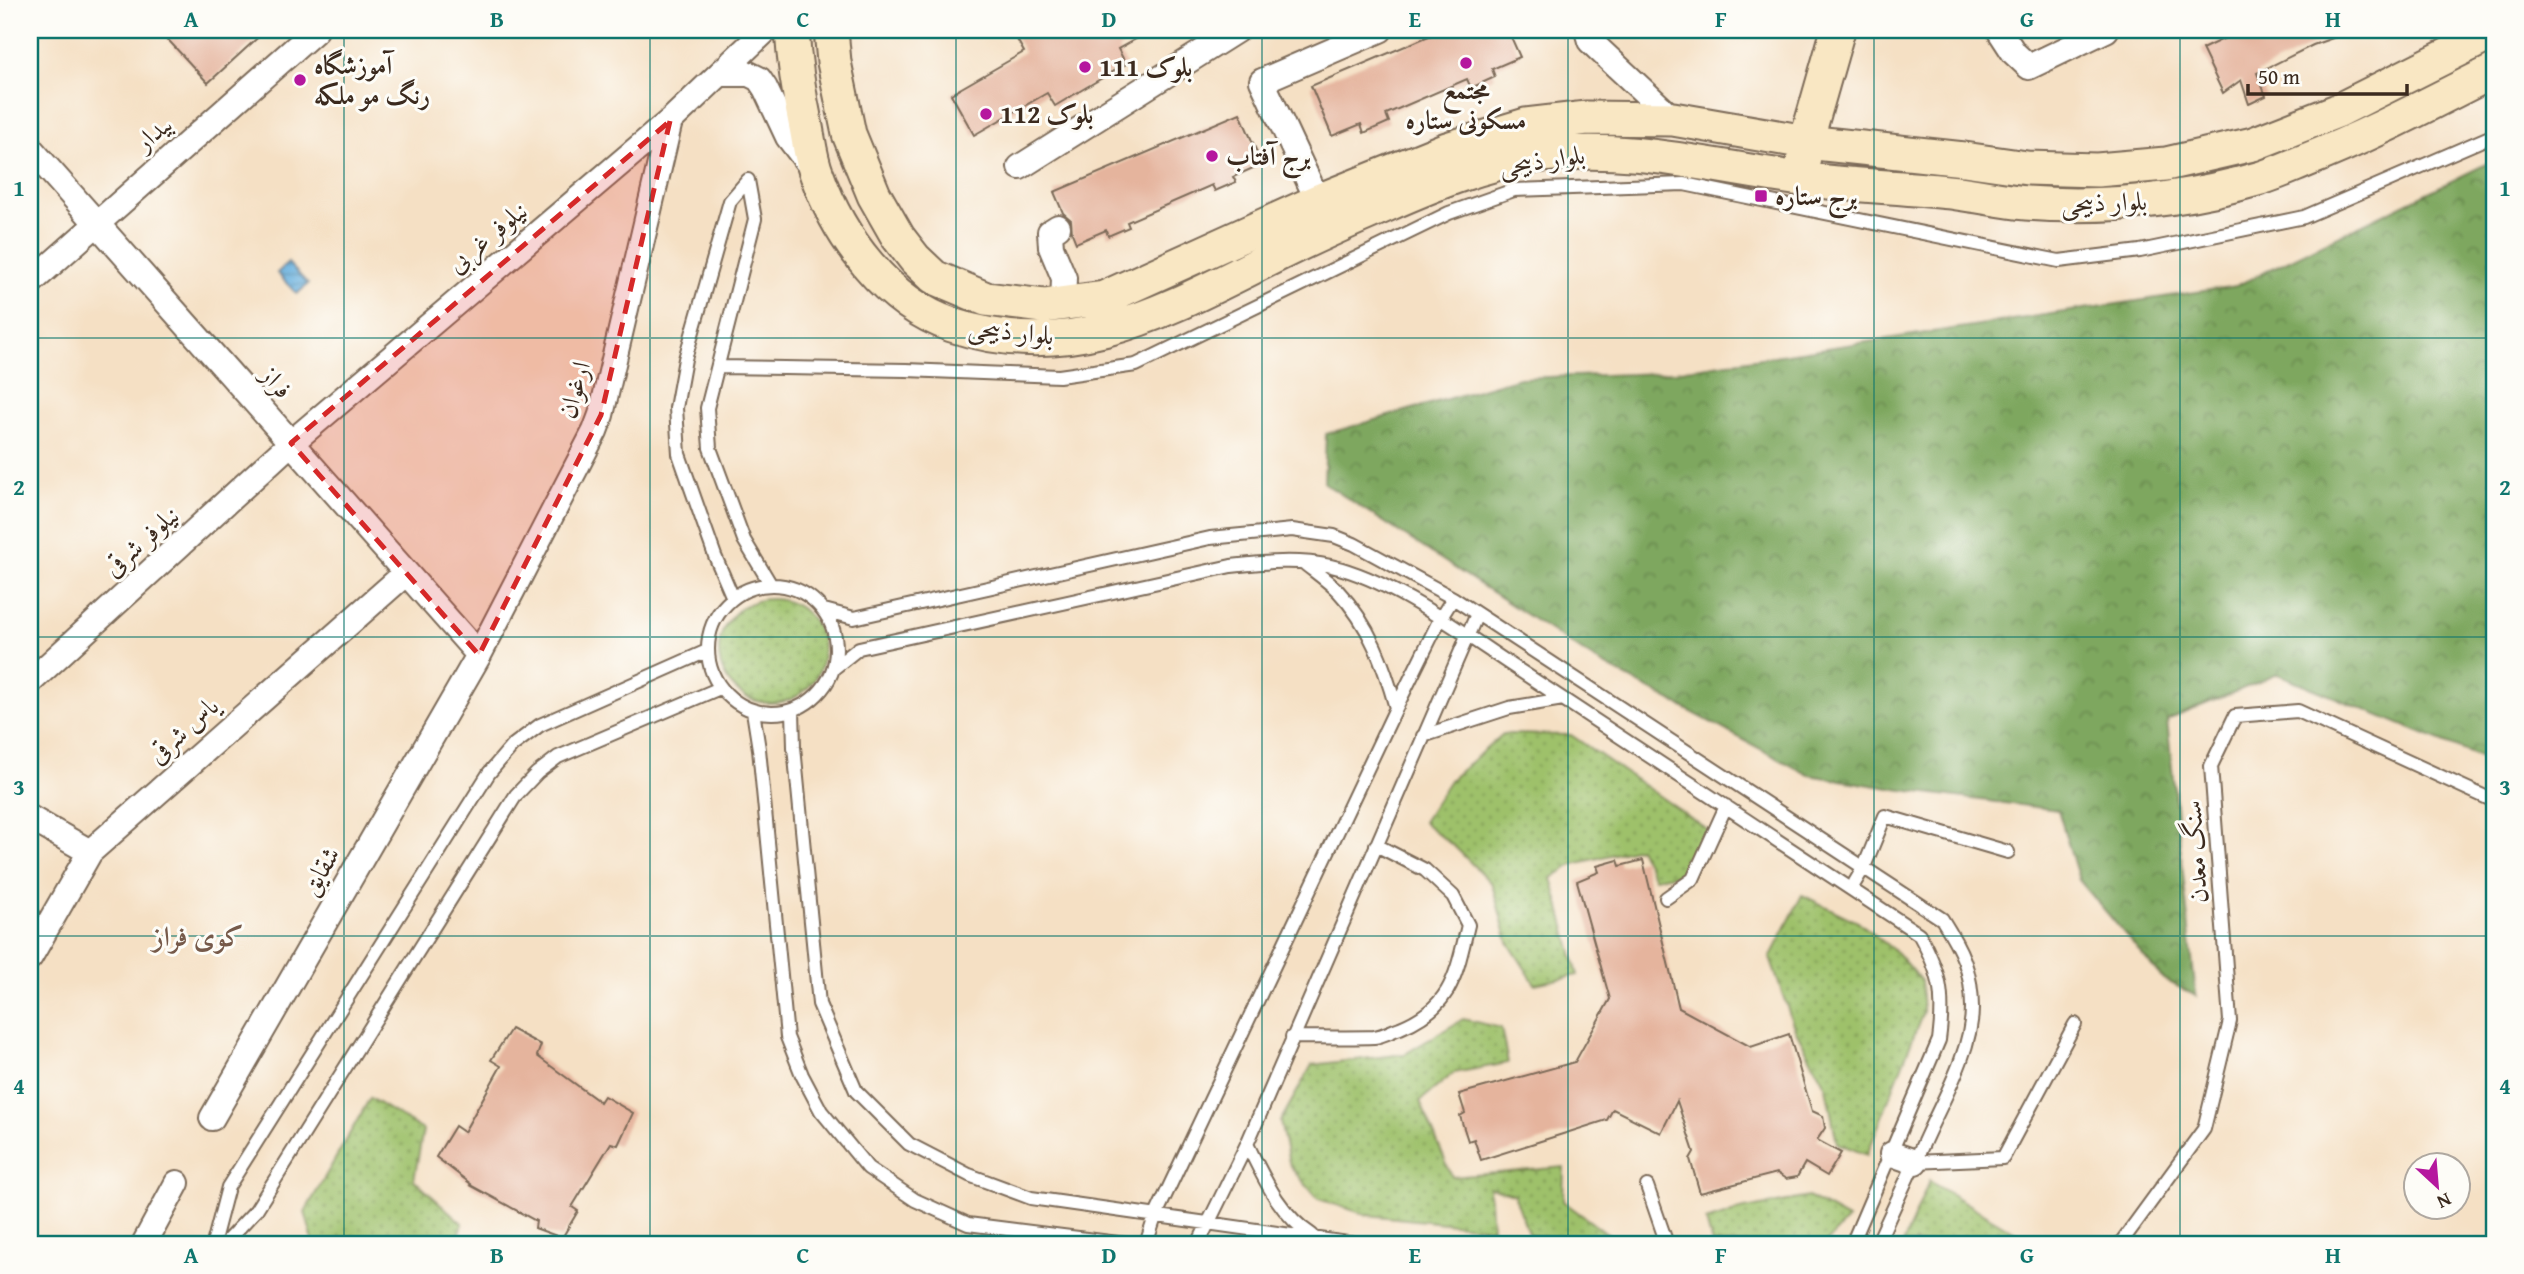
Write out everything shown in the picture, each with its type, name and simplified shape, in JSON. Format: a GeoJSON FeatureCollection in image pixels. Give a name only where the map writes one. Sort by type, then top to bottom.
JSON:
{"type":"FeatureCollection","features":[{"type":"Feature","properties":{"kind":"main road","name":"بلوار ذبیحی"},"geometry":{"type":"LineString","coordinates":[[792,30],[794,69],[815,173],[834,212],[867,264],[889,287],[920,311],[949,324],[984,333],[1047,339],[1111,330],[1172,307],[1310,238],[1451,177],[1534,156],[1598,152],[1668,156],[1801,179],[1958,193],[2024,203],[2098,205],[2172,199],[2276,173],[2351,143],[2494,71]]}},
{"type":"Feature","properties":{"kind":"main road","name":"بلوار ذبیحی"},"geometry":{"type":"LineString","coordinates":[[831,30],[834,62],[849,134],[874,195],[898,237],[934,277],[986,299],[1044,306],[1104,298],[1318,201],[1447,149],[1526,125],[1587,117],[1673,119],[1806,142],[2027,168],[2097,170],[2166,164],[2253,144],[2337,111],[2494,32]]}},
{"type":"Feature","properties":{"kind":"main road"},"geometry":{"type":"LineString","coordinates":[[1801,179],[1806,142],[1838,30]]}},
{"type":"Feature","properties":{"kind":"street","name":"بیدار"},"geometry":{"type":"LineString","coordinates":[[30,282],[316,30]]}},
{"type":"Feature","properties":{"kind":"street","name":"نیلوفر غربی"},"geometry":{"type":"LineString","coordinates":[[292,443],[670,121],[765,30]]}},
{"type":"Feature","properties":{"kind":"street"},"geometry":{"type":"LineString","coordinates":[[1318,201],[1262,80],[1380,30]]}},
{"type":"Feature","properties":{"kind":"street"},"geometry":{"type":"LineString","coordinates":[[1587,30],[1590,41],[1673,119]]}},
{"type":"Feature","properties":{"kind":"street"},"geometry":{"type":"LineString","coordinates":[[1999,30],[2014,53],[2029,67],[2106,30]]}},
{"type":"Feature","properties":{"kind":"street"},"geometry":{"type":"LineString","coordinates":[[1020,167],[1232,31]]}},
{"type":"Feature","properties":{"kind":"street"},"geometry":{"type":"LineString","coordinates":[[720,74],[749,74],[759,79],[788,137],[815,173]]}},
{"type":"Feature","properties":{"kind":"street","name":"ارغوان"},"geometry":{"type":"LineString","coordinates":[[479,655],[584,454],[601,415],[670,121]]}},
{"type":"Feature","properties":{"kind":"street","name":"فراز"},"geometry":{"type":"LineString","coordinates":[[30,148],[479,655]]}},
{"type":"Feature","properties":{"kind":"street"},"geometry":{"type":"LineString","coordinates":[[1058,227],[1050,232],[1051,247],[1064,278],[1063,304]]}},
{"type":"Feature","properties":{"kind":"street","name":"نیلوفر شرقی"},"geometry":{"type":"LineString","coordinates":[[30,682],[292,443]]}},
{"type":"Feature","properties":{"kind":"street","name":"یاس شرقی"},"geometry":{"type":"LineString","coordinates":[[30,957],[90,852],[406,573]]}},
{"type":"Feature","properties":{"kind":"street","name":"شقایق"},"geometry":{"type":"LineString","coordinates":[[212,1118],[479,655]]}},
{"type":"Feature","properties":{"kind":"street"},"geometry":{"type":"LineString","coordinates":[[30,818],[90,852]]}},
{"type":"Feature","properties":{"kind":"street"},"geometry":{"type":"LineString","coordinates":[[144,1244],[177,1183]]}},
{"type":"Feature","properties":{"kind":"lane"},"geometry":{"type":"LineString","coordinates":[[718,367],[1059,376],[1136,365],[1449,213],[1514,190],[1684,184],[2059,261],[2140,251],[2304,217],[2494,135]]}},
{"type":"Feature","properties":{"kind":"lane"},"geometry":{"type":"LineString","coordinates":[[733,598],[715,556],[679,454],[676,408],[685,359],[730,201],[748,180],[755,219],[707,408],[710,448],[744,540],[771,585]]}},
{"type":"Feature","properties":{"kind":"lane"},"geometry":{"type":"LineString","coordinates":[[824,610],[854,618],[1210,538],[1292,530],[1334,536],[1354,544],[1453,598],[1942,919],[1961,949],[1970,981],[1972,1009],[1969,1035],[1947,1091],[1852,1244]]}},
{"type":"Feature","properties":{"kind":"lane"},"geometry":{"type":"LineString","coordinates":[[834,668],[859,648],[1231,566],[1272,561],[1332,566],[1390,589],[1563,699],[1919,934],[1934,962],[1942,990],[1939,1040],[1877,1244]]}},
{"type":"Feature","properties":{"kind":"lane"},"geometry":{"type":"LineString","coordinates":[[1304,563],[1337,590],[1363,621],[1384,664],[1396,708]]}},
{"type":"Feature","properties":{"kind":"lane"},"geometry":{"type":"LineString","coordinates":[[771,585],[791,587],[809,596],[824,610],[833,628],[836,648],[834,668],[825,686],[811,701],[793,710],[773,714],[753,711],[735,702],[720,688],[711,670],[708,650],[710,630],[719,612],[733,598],[751,588],[771,585]]}},
{"type":"Feature","properties":{"kind":"lane"},"geometry":{"type":"LineString","coordinates":[[1146,1244],[1155,1217],[1396,708],[1453,598]]}},
{"type":"Feature","properties":{"kind":"lane"},"geometry":{"type":"LineString","coordinates":[[1198,1244],[1247,1144],[1477,614]]}},
{"type":"Feature","properties":{"kind":"lane"},"geometry":{"type":"LineString","coordinates":[[213,1244],[228,1187],[489,773],[512,746],[540,725],[708,650]]}},
{"type":"Feature","properties":{"kind":"lane"},"geometry":{"type":"LineString","coordinates":[[224,1244],[256,1210],[516,795],[537,773],[558,757],[720,688]]}},
{"type":"Feature","properties":{"kind":"lane"},"geometry":{"type":"LineString","coordinates":[[1423,736],[1508,708],[1563,699]]}},
{"type":"Feature","properties":{"kind":"lane"},"geometry":{"type":"LineString","coordinates":[[793,710],[794,747],[819,1004],[856,1091],[909,1144],[969,1175],[1031,1198],[1355,1244]]}},
{"type":"Feature","properties":{"kind":"lane","name":"سنگ معدن"},"geometry":{"type":"LineString","coordinates":[[2125,1243],[2204,1129],[2230,1021],[2211,766],[2235,716],[2298,710],[2494,801]]}},
{"type":"Feature","properties":{"kind":"lane"},"geometry":{"type":"LineString","coordinates":[[753,711],[788,1037],[802,1075],[821,1111],[868,1168],[915,1200],[968,1224],[1126,1244]]}},
{"type":"Feature","properties":{"kind":"lane"},"geometry":{"type":"LineString","coordinates":[[1665,898],[1693,879],[1726,806]]}},
{"type":"Feature","properties":{"kind":"lane"},"geometry":{"type":"LineString","coordinates":[[1851,889],[1864,867],[1885,816],[2008,852]]}},
{"type":"Feature","properties":{"kind":"lane"},"geometry":{"type":"LineString","coordinates":[[1292,1037],[1377,1037],[1415,1021],[1435,1009],[1459,964],[1468,925],[1453,895],[1425,870],[1376,845]]}},
{"type":"Feature","properties":{"kind":"lane"},"geometry":{"type":"LineString","coordinates":[[1903,1158],[2003,1158],[2074,1024]]}},
{"type":"Feature","properties":{"kind":"lane"},"geometry":{"type":"LineString","coordinates":[[1247,1144],[1278,1202],[1296,1225],[1318,1239]]}},
{"type":"Feature","properties":{"kind":"lane"},"geometry":{"type":"LineString","coordinates":[[1647,1186],[1668,1244]]}},
{"type":"Feature","properties":{"kind":"highlighted area"},"geometry":{"type":"Polygon","coordinates":[[[670,121],[601,415],[479,655],[291,443],[670,121]]]}},
{"type":"Feature","properties":{"kind":"green space"},"geometry":{"type":"Polygon","coordinates":[[[2494,160],[2494,763],[2278,674],[2167,720],[2196,996],[2163,979],[2079,880],[2058,810],[1809,775],[1602,664],[1324,483],[1326,434],[1519,378],[1662,373],[2236,286],[2494,160]]]}},
{"type":"Feature","properties":{"kind":"green space"},"geometry":{"type":"Polygon","coordinates":[[[771,599],[791,603],[808,614],[819,631],[823,651],[819,671],[808,688],[791,699],[771,703],[751,699],[734,688],[723,671],[719,651],[723,631],[734,614],[751,603],[771,599]]]}},
{"type":"Feature","properties":{"kind":"green space"},"geometry":{"type":"Polygon","coordinates":[[[1503,734],[1571,735],[1711,832],[1682,874],[1654,878],[1639,848],[1574,864],[1552,878],[1578,975],[1535,984],[1508,942],[1492,884],[1456,848],[1423,822],[1450,780],[1503,734]]]}},
{"type":"Feature","properties":{"kind":"green space"},"geometry":{"type":"Polygon","coordinates":[[[1802,895],[1860,923],[1897,953],[1921,981],[1923,1012],[1867,1155],[1837,1143],[1826,1087],[1794,1027],[1770,958],[1802,895]]]}},
{"type":"Feature","properties":{"kind":"green space"},"geometry":{"type":"Polygon","coordinates":[[[1463,1019],[1501,1028],[1508,1063],[1454,1073],[1420,1101],[1452,1177],[1564,1167],[1563,1201],[1620,1244],[1529,1235],[1514,1194],[1489,1187],[1492,1228],[1367,1215],[1318,1199],[1290,1166],[1280,1122],[1312,1065],[1405,1054],[1463,1019]]]}},
{"type":"Feature","properties":{"kind":"green space"},"geometry":{"type":"Polygon","coordinates":[[[370,1098],[423,1130],[414,1180],[463,1224],[453,1244],[311,1244],[313,1241],[305,1212],[370,1098]]]}},
{"type":"Feature","properties":{"kind":"green space"},"geometry":{"type":"Polygon","coordinates":[[[1929,1181],[2035,1244],[1903,1244],[1929,1181]]]}},
{"type":"Feature","properties":{"kind":"green space"},"geometry":{"type":"Polygon","coordinates":[[[1808,1197],[1848,1219],[1825,1244],[1712,1244],[1706,1221],[1740,1210],[1808,1197]]]}},
{"type":"Feature","properties":{"kind":"water"},"geometry":{"type":"Polygon","coordinates":[[[288,263],[308,284],[297,294],[277,273],[288,263]]]}},
{"type":"Feature","properties":{"kind":"building"},"geometry":{"type":"Polygon","coordinates":[[[159,30],[266,30],[208,83],[159,30]]]}},
{"type":"Feature","properties":{"kind":"building"},"geometry":{"type":"Polygon","coordinates":[[[1026,30],[1152,30],[1118,49],[1126,64],[1055,106],[1047,93],[974,135],[951,94],[1024,52],[1015,36],[1026,30]]]}},
{"type":"Feature","properties":{"kind":"building"},"geometry":{"type":"Polygon","coordinates":[[[1443,30],[1508,30],[1520,57],[1492,69],[1495,77],[1471,88],[1467,79],[1386,114],[1389,122],[1364,133],[1361,124],[1332,136],[1311,86],[1443,30]]]}},
{"type":"Feature","properties":{"kind":"building"},"geometry":{"type":"Polygon","coordinates":[[[2242,30],[2347,30],[2347,33],[2313,45],[2257,73],[2266,96],[2249,104],[2241,80],[2223,93],[2202,49],[2242,30]]]}},
{"type":"Feature","properties":{"kind":"building"},"geometry":{"type":"Polygon","coordinates":[[[1240,113],[1262,164],[1233,177],[1236,182],[1215,191],[1212,185],[1127,222],[1129,227],[1108,236],[1106,230],[1076,243],[1071,220],[1063,213],[1054,192],[1240,113]]]}},
{"type":"Feature","properties":{"kind":"building"},"geometry":{"type":"Polygon","coordinates":[[[1618,860],[1620,866],[1643,860],[1679,1008],[1751,1047],[1789,1034],[1812,1111],[1823,1116],[1825,1128],[1817,1140],[1841,1153],[1827,1176],[1805,1163],[1797,1177],[1786,1179],[1777,1173],[1700,1193],[1690,1159],[1694,1152],[1677,1101],[1661,1133],[1613,1109],[1607,1120],[1481,1160],[1474,1139],[1468,1141],[1460,1116],[1465,1113],[1459,1094],[1575,1062],[1610,999],[1577,881],[1599,872],[1597,866],[1618,860]]]}},
{"type":"Feature","properties":{"kind":"building"},"geometry":{"type":"Polygon","coordinates":[[[511,1029],[541,1045],[537,1056],[600,1102],[604,1096],[633,1113],[618,1145],[611,1143],[572,1207],[578,1211],[562,1238],[535,1228],[536,1221],[470,1185],[436,1157],[455,1126],[464,1132],[501,1066],[491,1060],[511,1029]]]}},
{"type":"Feature","properties":{"kind":"place","name":"مجتمع مسکونی ستاره"},"geometry":{"type":"Point","coordinates":[1466,63]}},
{"type":"Feature","properties":{"kind":"place","name":"بلوک 111"},"geometry":{"type":"Point","coordinates":[1085,67]}},
{"type":"Feature","properties":{"kind":"place","name":"آموزشگاه رنگ مو ملکه"},"geometry":{"type":"Point","coordinates":[300,80]}},
{"type":"Feature","properties":{"kind":"place","name":"بلوک 112"},"geometry":{"type":"Point","coordinates":[986,114]}},
{"type":"Feature","properties":{"kind":"place","name":"برج آفتاب"},"geometry":{"type":"Point","coordinates":[1212,156]}},
{"type":"Feature","properties":{"kind":"place","name":"برج ستاره"},"geometry":{"type":"Point","coordinates":[1761,196]}},
{"type":"Feature","properties":{"kind":"district","name":"کوی فراز"},"geometry":{"type":"Point","coordinates":[198,936]}}]}
